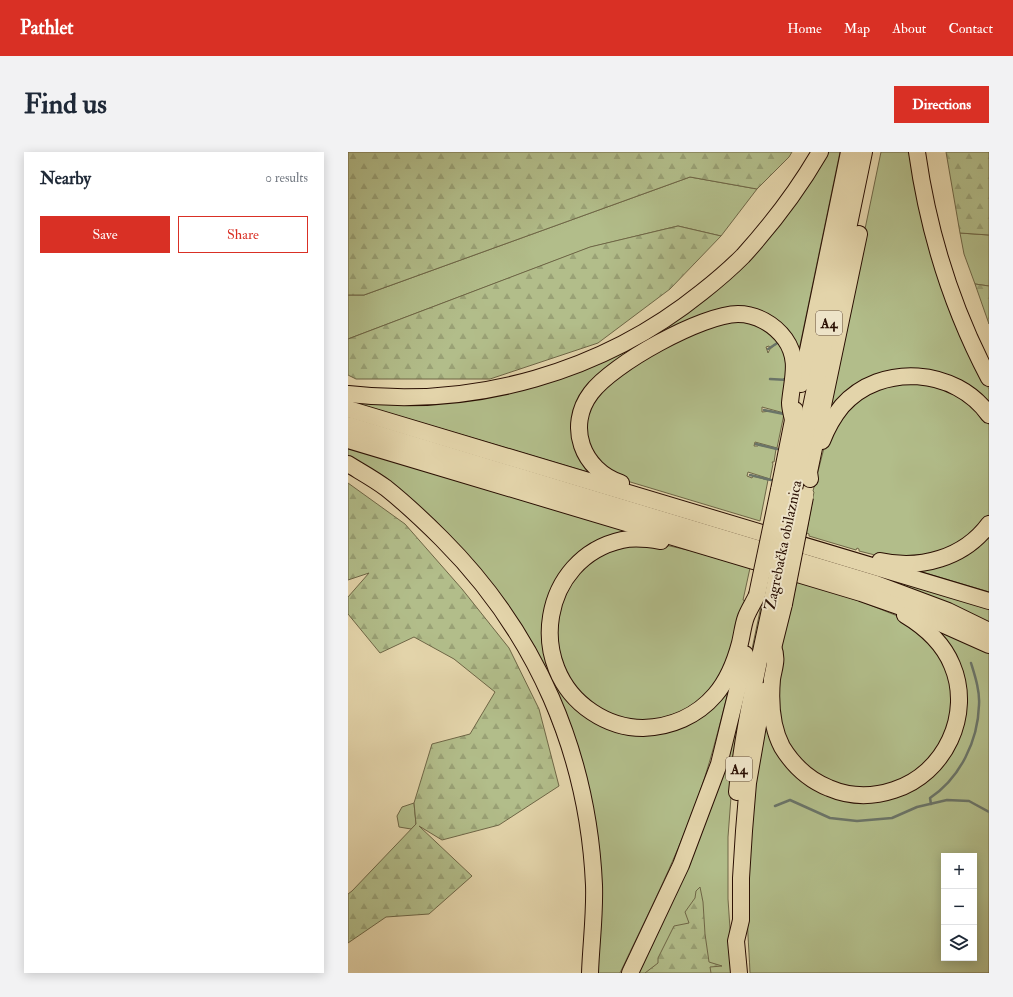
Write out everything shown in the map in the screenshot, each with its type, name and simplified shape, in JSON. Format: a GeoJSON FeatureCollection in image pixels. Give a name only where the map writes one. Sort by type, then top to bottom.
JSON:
{"type":"FeatureCollection","features":[{"type":"Feature","properties":{"kind":"highway"},"geometry":{"type":"LineString","coordinates":[[348,394],[408,398],[447,396],[487,390],[522,383],[559,371],[598,357],[628,342],[655,327],[686,306],[717,281],[742,257],[788,202],[820,152]]}},
{"type":"Feature","properties":{"kind":"highway","name":"Zagrebačka obilaznica"},"geometry":{"type":"LineString","coordinates":[[793,494],[793,420],[849,152]]}},
{"type":"Feature","properties":{"kind":"highway","name":"Zagrebačka obilaznica"},"geometry":{"type":"LineString","coordinates":[[738,973],[733,878],[734,829],[740,764],[750,702],[864,152]]}},
{"type":"Feature","properties":{"kind":"highway"},"geometry":{"type":"LineString","coordinates":[[810,479],[809,472],[875,152]]}},
{"type":"Feature","properties":{"kind":"highway"},"geometry":{"type":"LineString","coordinates":[[918,152],[929,215],[946,276],[956,306],[989,378]]}},
{"type":"Feature","properties":{"kind":"highway"},"geometry":{"type":"LineString","coordinates":[[658,502],[642,490],[616,481],[599,472],[585,453],[580,434],[582,410],[592,391],[611,374],[641,354],[683,331],[717,317],[739,314],[761,319],[779,332],[792,352],[795,374],[790,404],[793,420]]}},
{"type":"Feature","properties":{"kind":"highway"},"geometry":{"type":"LineString","coordinates":[[793,494],[810,479],[824,438],[837,413],[843,405],[857,394],[881,381],[908,376],[932,378],[943,381],[963,390],[974,398],[989,415]]}},
{"type":"Feature","properties":{"kind":"highway"},"geometry":{"type":"LineString","coordinates":[[348,409],[989,601]]}},
{"type":"Feature","properties":{"kind":"highway"},"geometry":{"type":"LineString","coordinates":[[348,425],[837,571],[911,596],[948,611],[989,631]]}},
{"type":"Feature","properties":{"kind":"highway"},"geometry":{"type":"LineString","coordinates":[[348,440],[861,593],[915,612],[989,645]]}},
{"type":"Feature","properties":{"kind":"highway"},"geometry":{"type":"LineString","coordinates":[[348,464],[386,488],[419,516],[454,551],[485,586],[515,628],[536,664],[558,713],[572,757],[584,804],[594,885],[594,913],[590,973]]}},
{"type":"Feature","properties":{"kind":"highway"},"geometry":{"type":"LineString","coordinates":[[803,546],[823,544],[872,559],[889,562],[906,564],[926,562],[946,557],[967,546],[977,538],[989,524]]}},
{"type":"Feature","properties":{"kind":"highway"},"geometry":{"type":"LineString","coordinates":[[722,551],[706,551],[670,542],[655,540],[631,539],[616,542],[602,548],[575,567],[560,588],[555,599],[549,625],[549,639],[554,662],[558,674],[571,694],[587,709],[598,716],[621,725],[650,728],[669,724],[687,717],[715,696],[725,681],[737,654],[746,617],[771,599]]}},
{"type":"Feature","properties":{"kind":"highway"},"geometry":{"type":"LineString","coordinates":[[771,599],[774,647],[776,655],[771,691],[773,723],[782,747],[798,768],[816,782],[834,790],[853,794],[874,795],[886,793],[910,784],[929,770],[938,759],[950,740],[957,721],[958,690],[955,673],[947,655],[938,642],[928,632],[908,617],[874,602],[861,593]]}},
{"type":"Feature","properties":{"kind":"highway"},"geometry":{"type":"LineString","coordinates":[[630,973],[681,865],[719,764],[739,683],[771,599]]}},
{"type":"Feature","properties":{"kind":"highway"},"geometry":{"type":"LineString","coordinates":[[736,941],[742,920],[741,878],[748,783],[774,647]]}},
{"type":"Feature","properties":{"kind":"green space"},"geometry":{"type":"Polygon","coordinates":[[[348,152],[792,152],[789,157],[757,189],[690,177],[364,295],[348,295],[348,152]]]}},
{"type":"Feature","properties":{"kind":"green space"},"geometry":{"type":"Polygon","coordinates":[[[825,152],[840,152],[798,355],[792,341],[728,309],[581,398],[591,473],[348,401],[526,386],[703,297],[825,152]]]}},
{"type":"Feature","properties":{"kind":"green space"},"geometry":{"type":"Polygon","coordinates":[[[881,152],[913,152],[973,357],[989,389],[989,408],[906,370],[827,412],[881,152]]]}},
{"type":"Feature","properties":{"kind":"green space"},"geometry":{"type":"Polygon","coordinates":[[[946,152],[989,152],[989,235],[960,233],[946,152]]]}},
{"type":"Feature","properties":{"kind":"green space"},"geometry":{"type":"Polygon","coordinates":[[[690,177],[757,189],[721,236],[678,226],[591,247],[348,339],[348,295],[364,295],[690,177]]]}},
{"type":"Feature","properties":{"kind":"green space"},"geometry":{"type":"Polygon","coordinates":[[[678,226],[721,236],[670,289],[598,343],[490,379],[356,379],[348,375],[348,339],[590,247],[678,226]]]}},
{"type":"Feature","properties":{"kind":"green space"},"geometry":{"type":"Polygon","coordinates":[[[960,233],[989,235],[989,286],[975,284],[964,254],[960,233]]]}},
{"type":"Feature","properties":{"kind":"green space"},"geometry":{"type":"Polygon","coordinates":[[[975,284],[989,286],[989,324],[975,284]]]}},
{"type":"Feature","properties":{"kind":"green space"},"geometry":{"type":"Polygon","coordinates":[[[723,320],[757,323],[780,340],[770,348],[769,346],[766,347],[768,353],[770,349],[780,341],[782,343],[790,379],[783,379],[790,380],[784,413],[762,407],[762,412],[771,411],[784,414],[777,448],[755,442],[754,446],[759,445],[776,449],[774,462],[772,462],[773,464],[770,479],[748,472],[747,476],[768,480],[760,521],[627,481],[602,469],[586,441],[586,412],[596,394],[647,356],[723,320]]]}},
{"type":"Feature","properties":{"kind":"green space"},"geometry":{"type":"Polygon","coordinates":[[[900,381],[945,387],[983,415],[989,425],[989,515],[971,537],[931,557],[875,555],[859,551],[857,548],[856,550],[809,536],[807,533],[806,535],[813,491],[828,437],[858,398],[900,381]]]}},
{"type":"Feature","properties":{"kind":"green space"},"geometry":{"type":"Polygon","coordinates":[[[348,445],[636,531],[615,537],[548,605],[564,692],[645,733],[729,688],[709,763],[687,827],[650,911],[620,973],[594,973],[593,829],[511,614],[348,458],[348,445]]]}},
{"type":"Feature","properties":{"kind":"green space"},"geometry":{"type":"Polygon","coordinates":[[[348,483],[405,524],[462,589],[509,648],[539,709],[559,786],[499,825],[442,840],[419,826],[472,876],[429,914],[386,917],[348,943],[348,894],[416,824],[414,803],[432,744],[470,734],[495,692],[454,659],[414,637],[380,653],[348,614],[348,597],[369,573],[348,580],[348,483]]]}},
{"type":"Feature","properties":{"kind":"green space"},"geometry":{"type":"Polygon","coordinates":[[[989,532],[989,592],[915,570],[989,532]]]}},
{"type":"Feature","properties":{"kind":"green space"},"geometry":{"type":"Polygon","coordinates":[[[661,544],[692,551],[750,568],[743,600],[745,601],[733,649],[716,685],[692,708],[650,722],[617,718],[579,695],[559,661],[555,626],[565,590],[589,561],[618,547],[661,544]]]}},
{"type":"Feature","properties":{"kind":"green space"},"geometry":{"type":"Polygon","coordinates":[[[855,567],[989,608],[989,624],[854,570],[855,567]]]}},
{"type":"Feature","properties":{"kind":"green space"},"geometry":{"type":"Polygon","coordinates":[[[796,581],[860,601],[900,617],[915,627],[941,655],[953,690],[947,735],[923,768],[885,787],[857,789],[820,778],[789,747],[778,721],[778,672],[781,649],[796,581]]]}},
{"type":"Feature","properties":{"kind":"green space"},"geometry":{"type":"Polygon","coordinates":[[[761,606],[765,607],[734,768],[731,797],[728,837],[728,899],[733,973],[638,973],[746,678],[761,606]]]}},
{"type":"Feature","properties":{"kind":"green space"},"geometry":{"type":"Polygon","coordinates":[[[934,629],[989,651],[989,973],[750,973],[747,913],[750,850],[758,762],[764,719],[816,789],[902,794],[963,721],[934,629]]]}},
{"type":"Feature","properties":{"kind":"green space"},"geometry":{"type":"Polygon","coordinates":[[[414,803],[416,824],[411,829],[399,827],[397,816],[402,807],[414,803]]]}},
{"type":"Feature","properties":{"kind":"green space"},"geometry":{"type":"Polygon","coordinates":[[[700,887],[709,962],[722,966],[710,967],[711,973],[645,973],[658,963],[658,958],[674,926],[689,923],[685,912],[695,898],[696,891],[700,887]]]}},
{"type":"Feature","properties":{"kind":"waterway"},"geometry":{"type":"LineString","coordinates":[[768,349],[779,342]]}},
{"type":"Feature","properties":{"kind":"waterway"},"geometry":{"type":"LineString","coordinates":[[770,379],[788,380]]}},
{"type":"Feature","properties":{"kind":"waterway"},"geometry":{"type":"LineString","coordinates":[[764,410],[784,414]]}},
{"type":"Feature","properties":{"kind":"waterway"},"geometry":{"type":"LineString","coordinates":[[756,444],[777,449]]}},
{"type":"Feature","properties":{"kind":"waterway"},"geometry":{"type":"LineString","coordinates":[[750,475],[771,480]]}},
{"type":"Feature","properties":{"kind":"waterway"},"geometry":{"type":"LineString","coordinates":[[931,804],[930,798],[941,790],[950,780],[965,758],[975,732],[978,719],[979,694],[971,663]]}},
{"type":"Feature","properties":{"kind":"waterway"},"geometry":{"type":"LineString","coordinates":[[775,806],[790,800],[830,818],[857,821],[892,818],[917,807],[947,800],[969,801],[989,812]]}}]}
